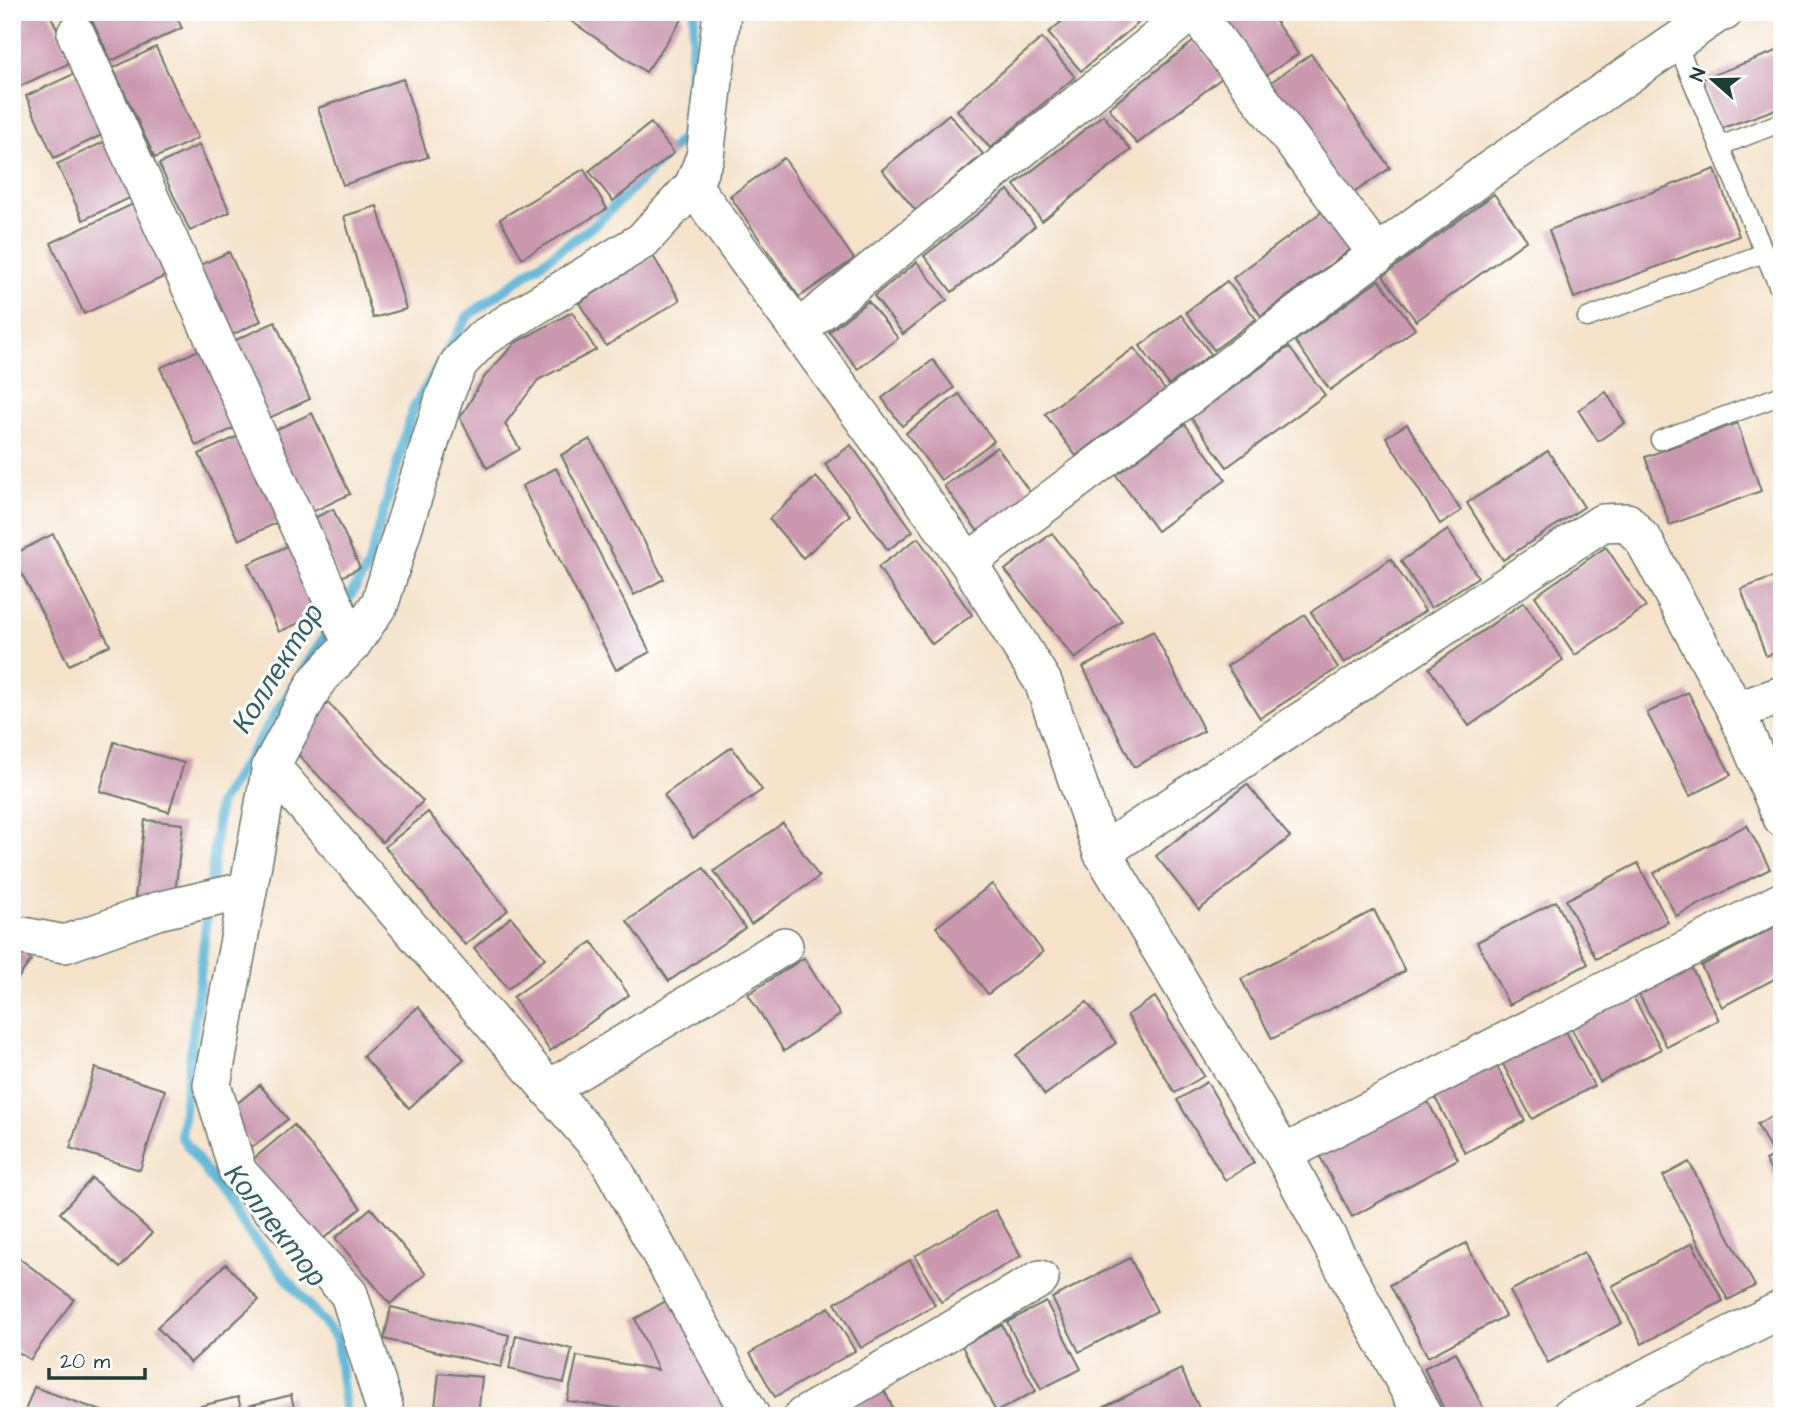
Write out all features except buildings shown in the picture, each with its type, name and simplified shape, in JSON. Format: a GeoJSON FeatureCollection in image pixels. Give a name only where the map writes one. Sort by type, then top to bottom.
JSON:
{"type":"FeatureCollection","features":[{"type":"Feature","properties":{"kind":"street"},"geometry":{"type":"LineString","coordinates":[[384,1416],[384,1406],[349,1294],[238,1172],[212,1085],[271,766],[316,682],[352,645],[380,603],[445,395],[459,363],[483,338],[642,241],[693,186],[705,157],[722,12]]}},
{"type":"Feature","properties":{"kind":"street"},"geometry":{"type":"LineString","coordinates":[[799,329],[1193,12],[1378,255]]}},
{"type":"Feature","properties":{"kind":"street"},"geometry":{"type":"LineString","coordinates":[[968,562],[1488,171],[1717,14],[1724,12]]}},
{"type":"Feature","properties":{"kind":"street"},"geometry":{"type":"LineString","coordinates":[[76,34],[352,645]]}},
{"type":"Feature","properties":{"kind":"street"},"geometry":{"type":"LineString","coordinates":[[693,186],[968,562],[1043,682],[1102,852],[1283,1154],[1423,1416]]}},
{"type":"Feature","properties":{"kind":"street"},"geometry":{"type":"LineString","coordinates":[[1102,852],[1602,523],[1627,522],[1644,541],[1736,711],[1782,818]]}},
{"type":"Feature","properties":{"kind":"street"},"geometry":{"type":"LineString","coordinates":[[1736,711],[1782,695]]}},
{"type":"Feature","properties":{"kind":"street"},"geometry":{"type":"LineString","coordinates":[[271,766],[605,1154],[751,1416]]}},
{"type":"Feature","properties":{"kind":"street"},"geometry":{"type":"LineString","coordinates":[[12,934],[65,944],[157,911],[248,890]]}},
{"type":"Feature","properties":{"kind":"street"},"geometry":{"type":"LineString","coordinates":[[1283,1154],[1782,901]]}},
{"type":"Feature","properties":{"kind":"street"},"geometry":{"type":"LineString","coordinates":[[549,1089],[784,946]]}},
{"type":"Feature","properties":{"kind":"street"},"geometry":{"type":"LineString","coordinates":[[803,1416],[1040,1279]]}},
{"type":"Feature","properties":{"kind":"street"},"geometry":{"type":"LineString","coordinates":[[1570,1416],[1782,1309]]}},
{"type":"Feature","properties":{"kind":"lane"},"geometry":{"type":"LineString","coordinates":[[1676,42],[1782,295]]}},
{"type":"Feature","properties":{"kind":"lane"},"geometry":{"type":"LineString","coordinates":[[1720,146],[1782,122]]}},
{"type":"Feature","properties":{"kind":"lane"},"geometry":{"type":"LineString","coordinates":[[1587,318],[1765,253]]}},
{"type":"Feature","properties":{"kind":"lane"},"geometry":{"type":"LineString","coordinates":[[1660,440],[1782,395]]}},
{"type":"Feature","properties":{"kind":"waterway","name":"Коллектор"},"geometry":{"type":"LineString","coordinates":[[345,604],[368,567],[413,409],[468,316],[597,223],[685,136],[695,12]]}},
{"type":"Feature","properties":{"kind":"waterway","name":"Коллектор"},"geometry":{"type":"LineString","coordinates":[[210,893],[219,804],[333,623]]}},
{"type":"Feature","properties":{"kind":"waterway","name":"Коллектор"},"geometry":{"type":"LineString","coordinates":[[208,908],[181,1136],[250,1234],[337,1339],[346,1416]]}}]}
